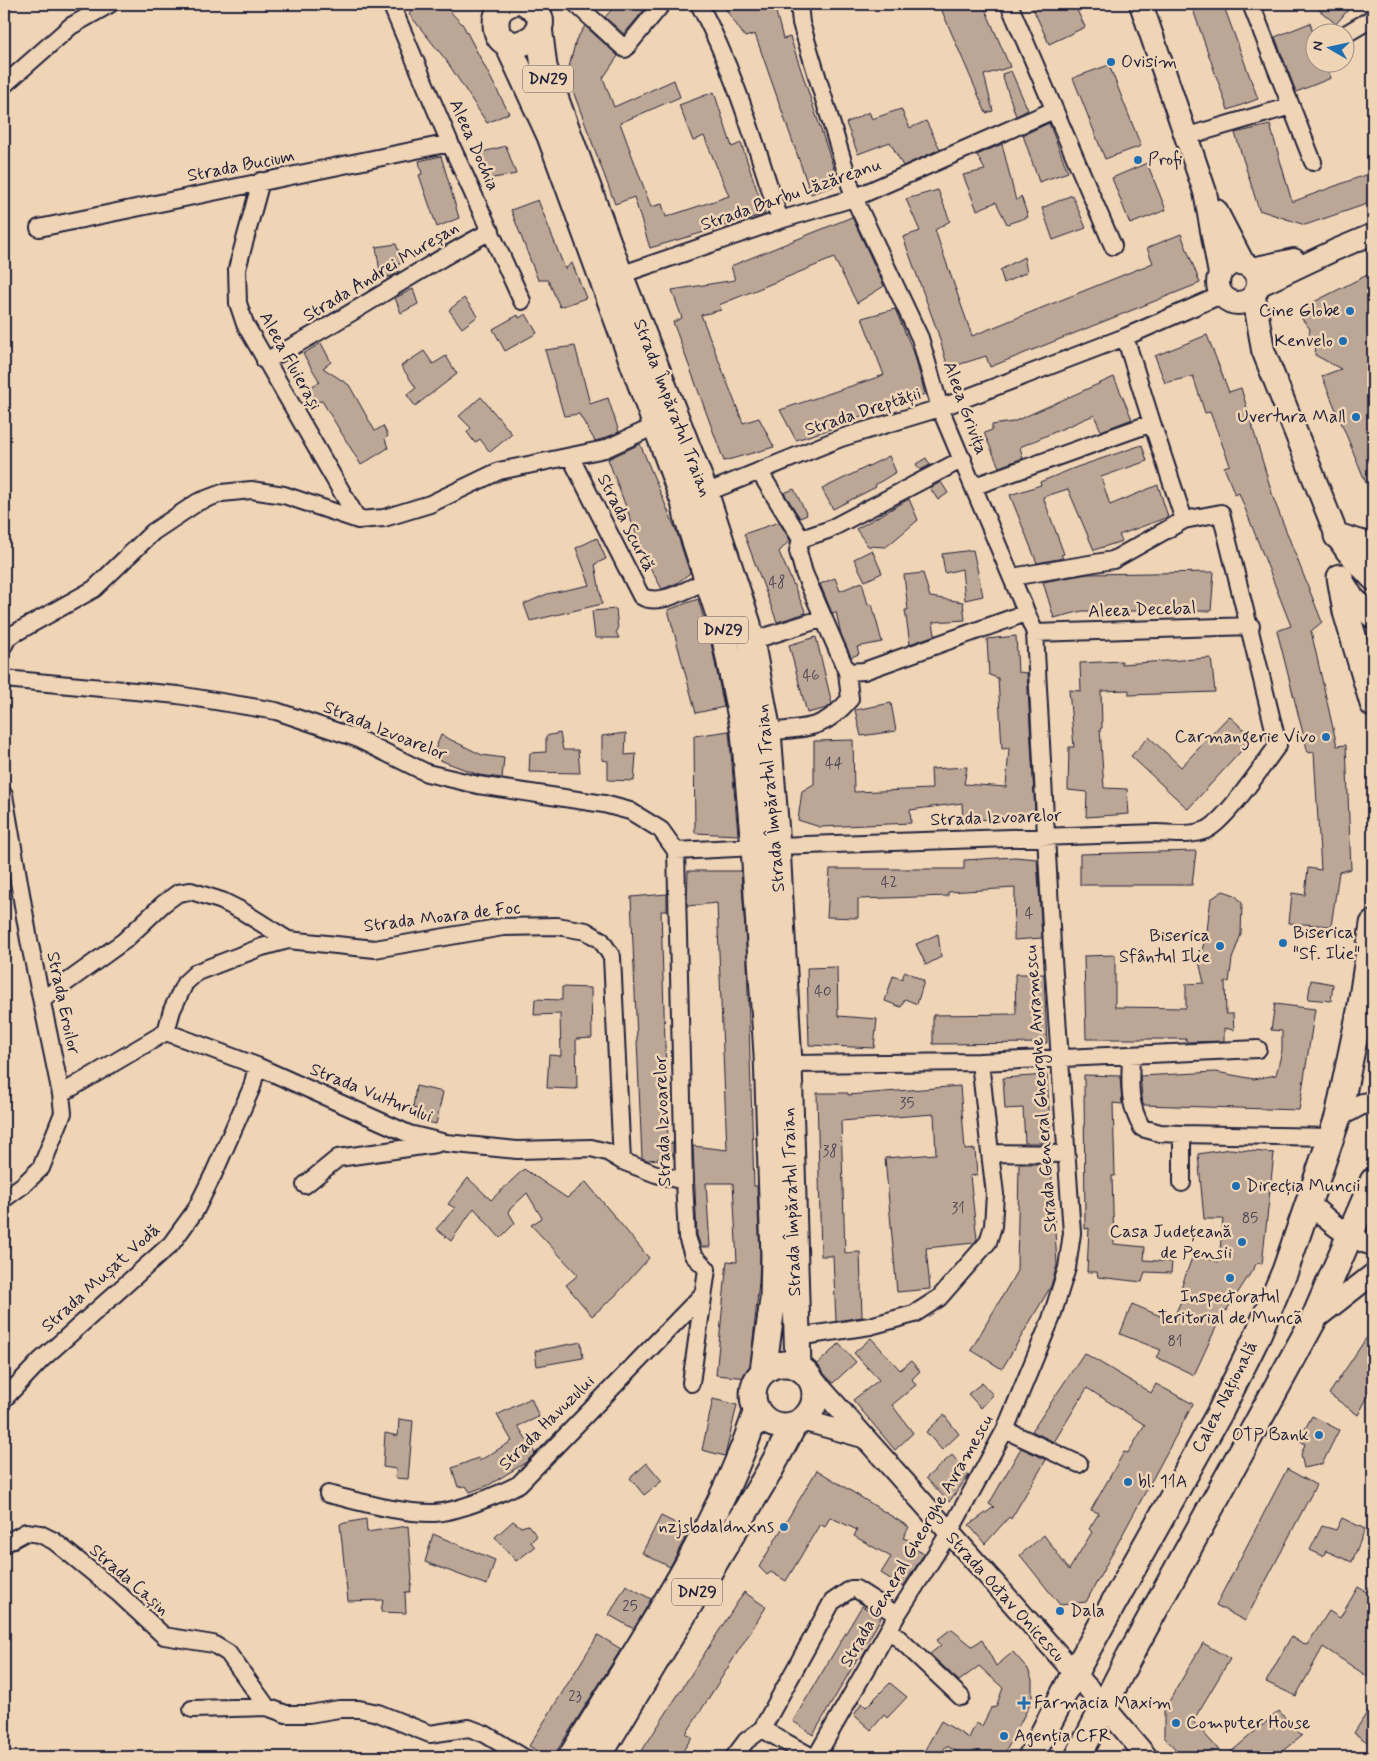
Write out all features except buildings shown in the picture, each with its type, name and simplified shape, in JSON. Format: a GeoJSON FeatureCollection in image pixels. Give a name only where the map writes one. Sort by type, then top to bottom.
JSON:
{"type":"FeatureCollection","features":[{"type":"Feature","properties":{"kind":"main road","name":"DN29"},"geometry":{"type":"LineString","coordinates":[[481,4],[504,23],[512,44],[526,43],[536,34],[538,13]]}},
{"type":"Feature","properties":{"kind":"main road"},"geometry":{"type":"LineString","coordinates":[[1141,4],[1188,136],[1205,192],[1224,290],[1263,350],[1337,536],[1347,551],[1373,579]]}},
{"type":"Feature","properties":{"kind":"main road","name":"Strada Împăratul Traian"},"geometry":{"type":"LineString","coordinates":[[538,13],[544,67],[620,275],[695,497],[748,624],[768,732],[766,846],[767,1055],[774,1255],[773,1300],[763,1372]]}},
{"type":"Feature","properties":{"kind":"main road","name":"Strada Împăratul Traian"},"geometry":{"type":"LineString","coordinates":[[504,23],[550,136],[655,426],[695,497],[688,520],[722,624],[766,846],[789,1064],[798,1337],[804,1372]]}},
{"type":"Feature","properties":{"kind":"main road"},"geometry":{"type":"LineString","coordinates":[[1205,192],[1252,278],[1263,350]]}},
{"type":"Feature","properties":{"kind":"main road"},"geometry":{"type":"LineString","coordinates":[[1224,290],[1230,264],[1252,278]]}},
{"type":"Feature","properties":{"kind":"main road"},"geometry":{"type":"LineString","coordinates":[[1224,290],[1242,303],[1252,278]]}},
{"type":"Feature","properties":{"kind":"main road"},"geometry":{"type":"LineString","coordinates":[[1337,536],[1373,547]]}},
{"type":"Feature","properties":{"kind":"main road"},"geometry":{"type":"LineString","coordinates":[[1337,536],[1336,557],[1346,612],[1373,704]]}},
{"type":"Feature","properties":{"kind":"main road"},"geometry":{"type":"LineString","coordinates":[[1340,577],[1352,597],[1373,617]]}},
{"type":"Feature","properties":{"kind":"main road","name":"Calea Națională"},"geometry":{"type":"LineString","coordinates":[[1031,1757],[1074,1674],[1228,1396],[1272,1303],[1335,1127],[1360,1011],[1373,924]]}},
{"type":"Feature","properties":{"kind":"main road"},"geometry":{"type":"LineString","coordinates":[[1078,1757],[1313,1322],[1362,1241],[1373,1181]]}},
{"type":"Feature","properties":{"kind":"main road"},"geometry":{"type":"LineString","coordinates":[[763,1372],[772,1366],[782,1363],[804,1372]]}},
{"type":"Feature","properties":{"kind":"main road","name":"DN29"},"geometry":{"type":"LineString","coordinates":[[571,1757],[701,1540],[717,1509],[756,1410],[753,1390],[756,1380],[763,1372]]}},
{"type":"Feature","properties":{"kind":"main road","name":"DN29"},"geometry":{"type":"LineString","coordinates":[[598,1757],[798,1423],[810,1413],[815,1391],[804,1372]]}},
{"type":"Feature","properties":{"kind":"main road"},"geometry":{"type":"LineString","coordinates":[[756,1410],[772,1424],[782,1426],[798,1423]]}},
{"type":"Feature","properties":{"kind":"street"},"geometry":{"type":"LineString","coordinates":[[4,85],[71,26],[110,4]]}},
{"type":"Feature","properties":{"kind":"street","name":"Aleea Dochia"},"geometry":{"type":"LineString","coordinates":[[391,4],[450,143],[522,301]]}},
{"type":"Feature","properties":{"kind":"street"},"geometry":{"type":"LineString","coordinates":[[576,4],[625,49],[662,4]]}},
{"type":"Feature","properties":{"kind":"street"},"geometry":{"type":"LineString","coordinates":[[699,4],[710,24],[747,118],[780,220]]}},
{"type":"Feature","properties":{"kind":"street","name":"Aleea Grivița"},"geometry":{"type":"LineString","coordinates":[[799,4],[801,23],[854,198],[920,338],[940,408],[975,486],[1035,633],[1047,836]]}},
{"type":"Feature","properties":{"kind":"street"},"geometry":{"type":"LineString","coordinates":[[1009,4],[1113,246]]}},
{"type":"Feature","properties":{"kind":"street"},"geometry":{"type":"LineString","coordinates":[[1251,4],[1313,162]]}},
{"type":"Feature","properties":{"kind":"street"},"geometry":{"type":"LineString","coordinates":[[1354,29],[1373,18]]}},
{"type":"Feature","properties":{"kind":"street"},"geometry":{"type":"LineString","coordinates":[[1188,136],[1291,106]]}},
{"type":"Feature","properties":{"kind":"street","name":"Strada Barbu Lăzăreanu"},"geometry":{"type":"LineString","coordinates":[[620,275],[780,220],[854,198],[1054,110]]}},
{"type":"Feature","properties":{"kind":"street","name":"Strada Bucium"},"geometry":{"type":"LineString","coordinates":[[40,228],[450,143]]}},
{"type":"Feature","properties":{"kind":"street","name":"Aleea Fluierași"},"geometry":{"type":"LineString","coordinates":[[261,182],[236,269],[238,303],[245,324],[358,520]]}},
{"type":"Feature","properties":{"kind":"street","name":"Strada Andrei Mureșan"},"geometry":{"type":"LineString","coordinates":[[265,360],[302,342],[439,259],[491,232]]}},
{"type":"Feature","properties":{"kind":"street"},"geometry":{"type":"LineString","coordinates":[[1252,278],[1335,250],[1373,234]]}},
{"type":"Feature","properties":{"kind":"street","name":"Strada Dreptății"},"geometry":{"type":"LineString","coordinates":[[695,497],[841,438],[940,408],[1125,337],[1224,290]]}},
{"type":"Feature","properties":{"kind":"street"},"geometry":{"type":"LineString","coordinates":[[1125,337],[1184,520]]}},
{"type":"Feature","properties":{"kind":"street"},"geometry":{"type":"LineString","coordinates":[[975,486],[1152,423]]}},
{"type":"Feature","properties":{"kind":"street"},"geometry":{"type":"LineString","coordinates":[[4,645],[8,637],[94,589],[153,532],[198,502],[222,493],[251,490],[284,495],[358,520],[384,518],[430,504],[499,471],[571,458],[605,449],[655,426]]}},
{"type":"Feature","properties":{"kind":"street","name":"Strada Scurtă"},"geometry":{"type":"LineString","coordinates":[[571,458],[642,596],[647,600],[661,600],[708,580]]}},
{"type":"Feature","properties":{"kind":"street"},"geometry":{"type":"LineString","coordinates":[[801,539],[828,530],[962,460]]}},
{"type":"Feature","properties":{"kind":"street"},"geometry":{"type":"LineString","coordinates":[[759,471],[801,539],[798,551],[804,573],[847,672],[850,699],[836,716],[822,725],[768,732]]}},
{"type":"Feature","properties":{"kind":"street"},"geometry":{"type":"LineString","coordinates":[[1012,577],[1113,560],[1184,520],[1221,513],[1251,626]]}},
{"type":"Feature","properties":{"kind":"street"},"geometry":{"type":"LineString","coordinates":[[847,672],[864,671],[1026,613]]}},
{"type":"Feature","properties":{"kind":"street"},"geometry":{"type":"LineString","coordinates":[[752,641],[824,618]]}},
{"type":"Feature","properties":{"kind":"street","name":"Aleea Decebal"},"geometry":{"type":"LineString","coordinates":[[1035,633],[1251,626]]}},
{"type":"Feature","properties":{"kind":"street","name":"Strada Izvoarelor"},"geometry":{"type":"LineString","coordinates":[[676,852],[766,846],[1047,836],[1186,834],[1208,830],[1224,815],[1278,746],[1251,626]]}},
{"type":"Feature","properties":{"kind":"street","name":"Strada Izvoarelor"},"geometry":{"type":"LineString","coordinates":[[4,679],[178,695],[276,711],[356,738],[427,773],[478,785],[604,804],[630,811],[661,830],[676,852],[687,1237],[693,1255],[707,1268],[691,1382]]}},
{"type":"Feature","properties":{"kind":"street","name":"Strada Eroilor"},"geometry":{"type":"LineString","coordinates":[[4,795],[61,1094],[62,1113],[41,1168],[4,1199]]}},
{"type":"Feature","properties":{"kind":"street","name":"Strada General Gheorghe Avramescu"},"geometry":{"type":"LineString","coordinates":[[816,1757],[894,1622],[949,1533],[1005,1430],[1050,1319],[1067,1268],[1072,1233],[1059,1059],[1047,836]]}},
{"type":"Feature","properties":{"kind":"street"},"geometry":{"type":"LineString","coordinates":[[42,1000],[124,941],[163,904],[178,893],[191,891],[222,901],[242,911],[288,940]]}},
{"type":"Feature","properties":{"kind":"street","name":"Strada Moara de Foc"},"geometry":{"type":"LineString","coordinates":[[166,1032],[172,1010],[185,983],[197,972],[262,947],[288,940],[375,949],[503,927],[557,926],[586,932],[601,940],[612,958],[622,1161]]}},
{"type":"Feature","properties":{"kind":"street"},"geometry":{"type":"LineString","coordinates":[[61,1094],[166,1032]]}},
{"type":"Feature","properties":{"kind":"street","name":"Strada Vulturului"},"geometry":{"type":"LineString","coordinates":[[166,1032],[257,1066],[409,1134],[446,1143],[517,1150],[591,1148],[607,1152],[622,1161],[684,1181]]}},
{"type":"Feature","properties":{"kind":"street"},"geometry":{"type":"LineString","coordinates":[[789,1064],[980,1062],[1258,1049]]}},
{"type":"Feature","properties":{"kind":"street"},"geometry":{"type":"LineString","coordinates":[[1131,1056],[1130,1098],[1134,1114],[1142,1128],[1160,1133],[1182,1134],[1335,1127],[1362,1104],[1373,1102]]}},
{"type":"Feature","properties":{"kind":"street"},"geometry":{"type":"LineString","coordinates":[[798,1337],[870,1326],[914,1314],[939,1298],[988,1242],[993,1226],[995,1194],[980,1062]]}},
{"type":"Feature","properties":{"kind":"street","name":"Strada Mușat Vodă"},"geometry":{"type":"LineString","coordinates":[[4,1398],[40,1360],[170,1244],[195,1211],[214,1173],[252,1087],[257,1066]]}},
{"type":"Feature","properties":{"kind":"street"},"geometry":{"type":"LineString","coordinates":[[1182,1134],[1182,1183]]}},
{"type":"Feature","properties":{"kind":"street"},"geometry":{"type":"LineString","coordinates":[[305,1184],[338,1158],[446,1143]]}},
{"type":"Feature","properties":{"kind":"street"},"geometry":{"type":"LineString","coordinates":[[990,1153],[1066,1154]]}},
{"type":"Feature","properties":{"kind":"street"},"geometry":{"type":"LineString","coordinates":[[1309,1203],[1332,1223],[1362,1241]]}},
{"type":"Feature","properties":{"kind":"street"},"geometry":{"type":"LineString","coordinates":[[1313,1322],[1373,1274]]}},
{"type":"Feature","properties":{"kind":"street","name":"Strada Havuzului"},"geometry":{"type":"LineString","coordinates":[[328,1494],[398,1510],[435,1513],[494,1498],[519,1484],[576,1427],[625,1372],[703,1294]]}},
{"type":"Feature","properties":{"kind":"street","name":"Strada Octav Onicescu"},"geometry":{"type":"LineString","coordinates":[[804,1372],[1104,1706],[1147,1757]]}},
{"type":"Feature","properties":{"kind":"street"},"geometry":{"type":"LineString","coordinates":[[798,1423],[862,1437]]}},
{"type":"Feature","properties":{"kind":"street"},"geometry":{"type":"LineString","coordinates":[[1005,1430],[1079,1464]]}},
{"type":"Feature","properties":{"kind":"street","name":"Strada Cașin"},"geometry":{"type":"LineString","coordinates":[[4,1544],[26,1532],[40,1534],[54,1541],[118,1592],[164,1636],[213,1644],[228,1653],[267,1707]]}},
{"type":"Feature","properties":{"kind":"street"},"geometry":{"type":"LineString","coordinates":[[734,1757],[746,1741],[762,1728],[832,1602],[850,1589],[856,1589],[894,1622],[961,1697]]}},
{"type":"Feature","properties":{"kind":"street"},"geometry":{"type":"LineString","coordinates":[[192,1709],[267,1707],[294,1714],[309,1714],[339,1709],[359,1710],[378,1713],[430,1734],[469,1728],[485,1734],[523,1757]]}},
{"type":"Feature","properties":{"kind":"street"},"geometry":{"type":"LineString","coordinates":[[762,1728],[812,1757]]}},
{"type":"Feature","properties":{"kind":"place","name":"Ovisim"},"geometry":{"type":"Point","coordinates":[1111,62]}},
{"type":"Feature","properties":{"kind":"place","name":"Profi"},"geometry":{"type":"Point","coordinates":[1138,160]}},
{"type":"Feature","properties":{"kind":"place","name":"Cine Globe"},"geometry":{"type":"Point","coordinates":[1350,311]}},
{"type":"Feature","properties":{"kind":"place","name":"Kenvelo"},"geometry":{"type":"Point","coordinates":[1343,341]}},
{"type":"Feature","properties":{"kind":"place","name":"Uvertura Mall"},"geometry":{"type":"Point","coordinates":[1356,417]}},
{"type":"Feature","properties":{"kind":"place","name":"Carmangerie Vivo"},"geometry":{"type":"Point","coordinates":[1326,737]}},
{"type":"Feature","properties":{"kind":"place","name":"Biserica \"Sf. Ilie\""},"geometry":{"type":"Point","coordinates":[1283,943]}},
{"type":"Feature","properties":{"kind":"place","name":"Biserica Sfântul Ilie"},"geometry":{"type":"Point","coordinates":[1220,946]}},
{"type":"Feature","properties":{"kind":"place","name":"Direcția Muncii"},"geometry":{"type":"Point","coordinates":[1236,1186]}},
{"type":"Feature","properties":{"kind":"place","name":"Casa Județeană de Pensii"},"geometry":{"type":"Point","coordinates":[1242,1242]}},
{"type":"Feature","properties":{"kind":"place","name":"Inspectoratul Teritorial de Muncã"},"geometry":{"type":"Point","coordinates":[1230,1278]}},
{"type":"Feature","properties":{"kind":"place","name":"OTP Bank"},"geometry":{"type":"Point","coordinates":[1319,1435]}},
{"type":"Feature","properties":{"kind":"place","name":"bl. 11A"},"geometry":{"type":"Point","coordinates":[1128,1482]}},
{"type":"Feature","properties":{"kind":"place","name":"nzjsbdaldnxns"},"geometry":{"type":"Point","coordinates":[784,1527]}},
{"type":"Feature","properties":{"kind":"place","name":"Dala"},"geometry":{"type":"Point","coordinates":[1060,1611]}},
{"type":"Feature","properties":{"kind":"place","name":"Farmacia Maxim"},"geometry":{"type":"Point","coordinates":[1024,1703]}},
{"type":"Feature","properties":{"kind":"place","name":"Computer House"},"geometry":{"type":"Point","coordinates":[1176,1723]}},
{"type":"Feature","properties":{"kind":"place","name":"Agenția CFR"},"geometry":{"type":"Point","coordinates":[1004,1736]}}]}
